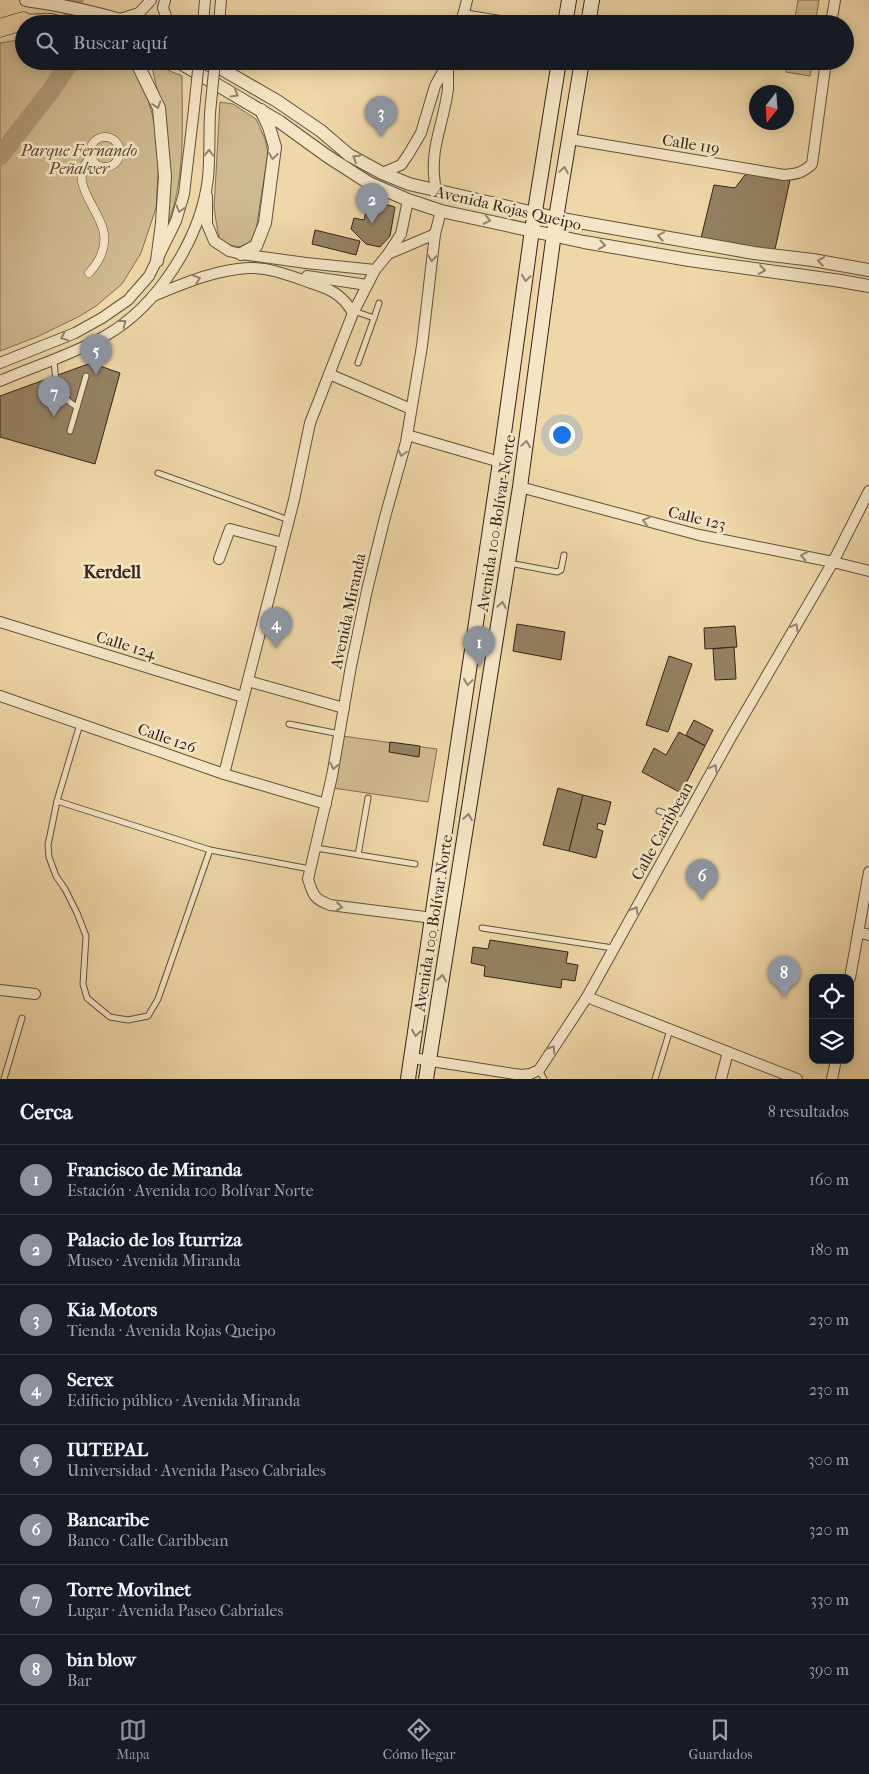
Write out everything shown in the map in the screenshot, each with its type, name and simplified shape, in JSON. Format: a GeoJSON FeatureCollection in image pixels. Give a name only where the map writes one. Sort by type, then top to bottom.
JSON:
{"type":"FeatureCollection","features":[{"type":"Feature","properties":{"kind":"highway"},"geometry":{"type":"LineString","coordinates":[[0,28],[15,23]]}},
{"type":"Feature","properties":{"kind":"main road"},"geometry":{"type":"LineString","coordinates":[[566,15],[568,0]]}},
{"type":"Feature","properties":{"kind":"main road"},"geometry":{"type":"LineString","coordinates":[[590,15],[592,0]]}},
{"type":"Feature","properties":{"kind":"main road","name":"Avenida 100 Bolívar Norte"},"geometry":{"type":"LineString","coordinates":[[408,1079],[557,70]]}},
{"type":"Feature","properties":{"kind":"main road","name":"Avenida 100 Bolívar Norte"},"geometry":{"type":"LineString","coordinates":[[426,1079],[520,488],[556,218],[581,70]]}},
{"type":"Feature","properties":{"kind":"street"},"geometry":{"type":"LineString","coordinates":[[26,0],[56,4],[107,15]]}},
{"type":"Feature","properties":{"kind":"street"},"geometry":{"type":"LineString","coordinates":[[133,15],[139,13],[151,0]]}},
{"type":"Feature","properties":{"kind":"street"},"geometry":{"type":"LineString","coordinates":[[165,0],[164,8],[166,15]]}},
{"type":"Feature","properties":{"kind":"street"},"geometry":{"type":"LineString","coordinates":[[204,15],[205,0]]}},
{"type":"Feature","properties":{"kind":"street"},"geometry":{"type":"LineString","coordinates":[[220,15],[221,0]]}},
{"type":"Feature","properties":{"kind":"street"},"geometry":{"type":"LineString","coordinates":[[463,15],[467,0]]}},
{"type":"Feature","properties":{"kind":"street"},"geometry":{"type":"LineString","coordinates":[[832,15],[834,0]]}},
{"type":"Feature","properties":{"kind":"street"},"geometry":{"type":"LineString","coordinates":[[0,19],[15,20]]}},
{"type":"Feature","properties":{"kind":"street"},"geometry":{"type":"LineString","coordinates":[[140,70],[159,108],[165,176],[157,261]]}},
{"type":"Feature","properties":{"kind":"street","name":"Avenida Rojas Queipo"},"geometry":{"type":"LineString","coordinates":[[192,70],[299,134],[327,156],[369,183],[408,200],[441,211],[554,235],[689,260],[869,286]]}},
{"type":"Feature","properties":{"kind":"street"},"geometry":{"type":"LineString","coordinates":[[0,363],[75,333],[102,318],[128,300],[149,276],[176,221],[184,194],[198,70]]}},
{"type":"Feature","properties":{"kind":"street"},"geometry":{"type":"LineString","coordinates":[[214,70],[210,113],[207,224],[214,241],[229,251],[241,254],[375,270]]}},
{"type":"Feature","properties":{"kind":"street","name":"Avenida Rojas Queipo"},"geometry":{"type":"LineString","coordinates":[[224,70],[277,101],[321,130],[349,155],[382,173],[409,184],[556,218],[754,253],[812,260],[869,270]]}},
{"type":"Feature","properties":{"kind":"street"},"geometry":{"type":"LineString","coordinates":[[382,173],[401,165],[408,156],[421,133],[435,86],[444,70]]}},
{"type":"Feature","properties":{"kind":"street"},"geometry":{"type":"LineString","coordinates":[[436,191],[432,174],[434,149],[448,90],[448,70]]}},
{"type":"Feature","properties":{"kind":"street","name":"Calle 119"},"geometry":{"type":"LineString","coordinates":[[570,140],[784,175],[798,174],[812,164],[825,70]]}},
{"type":"Feature","properties":{"kind":"street"},"geometry":{"type":"LineString","coordinates":[[241,254],[256,246],[265,223],[275,147],[261,110]]}},
{"type":"Feature","properties":{"kind":"street"},"geometry":{"type":"LineString","coordinates":[[89,273],[98,263],[104,241],[102,226],[82,186],[83,168],[90,158],[91,146],[99,138],[111,138],[119,147],[119,158],[110,166],[104,168],[98,166],[90,158]]}},
{"type":"Feature","properties":{"kind":"street"},"geometry":{"type":"LineString","coordinates":[[0,381],[105,336],[125,322],[152,296],[178,263],[188,244],[203,200],[208,178]]}},
{"type":"Feature","properties":{"kind":"street"},"geometry":{"type":"LineString","coordinates":[[224,774],[289,520],[310,424],[353,312],[375,270],[401,234],[408,200]]}},
{"type":"Feature","properties":{"kind":"street","name":"Avenida Miranda"},"geometry":{"type":"LineString","coordinates":[[433,918],[338,906],[319,901],[312,894],[308,879],[326,804],[351,666],[407,435],[422,346],[435,234],[441,211]]}},
{"type":"Feature","properties":{"kind":"street"},"geometry":{"type":"LineString","coordinates":[[388,254],[435,234]]}},
{"type":"Feature","properties":{"kind":"street"},"geometry":{"type":"LineString","coordinates":[[152,296],[216,273],[249,268],[367,284]]}},
{"type":"Feature","properties":{"kind":"street"},"geometry":{"type":"LineString","coordinates":[[286,274],[332,290],[348,303],[353,312]]}},
{"type":"Feature","properties":{"kind":"street"},"geometry":{"type":"LineString","coordinates":[[329,374],[411,409]]}},
{"type":"Feature","properties":{"kind":"street"},"geometry":{"type":"LineString","coordinates":[[407,435],[500,462]]}},
{"type":"Feature","properties":{"kind":"street","name":"Calle 123"},"geometry":{"type":"LineString","coordinates":[[520,488],[699,534],[869,571]]}},
{"type":"Feature","properties":{"kind":"street","name":"Calle Caribbean"},"geometry":{"type":"LineString","coordinates":[[412,1058],[522,1075],[542,1074],[684,821],[833,562],[869,491]]}},
{"type":"Feature","properties":{"kind":"street"},"geometry":{"type":"LineString","coordinates":[[219,559],[230,529],[283,542]]}},
{"type":"Feature","properties":{"kind":"street","name":"Calle 124"},"geometry":{"type":"LineString","coordinates":[[0,622],[243,697]]}},
{"type":"Feature","properties":{"kind":"street"},"geometry":{"type":"LineString","coordinates":[[248,681],[344,708]]}},
{"type":"Feature","properties":{"kind":"street","name":"Calle 126"},"geometry":{"type":"LineString","coordinates":[[0,696],[224,774],[326,804]]}},
{"type":"Feature","properties":{"kind":"street"},"geometry":{"type":"LineString","coordinates":[[851,974],[869,872]]}},
{"type":"Feature","properties":{"kind":"street"},"geometry":{"type":"LineString","coordinates":[[858,932],[869,935]]}},
{"type":"Feature","properties":{"kind":"street"},"geometry":{"type":"LineString","coordinates":[[0,990],[35,994]]}},
{"type":"Feature","properties":{"kind":"street"},"geometry":{"type":"LineString","coordinates":[[587,996],[797,1079]]}},
{"type":"Feature","properties":{"kind":"street"},"geometry":{"type":"LineString","coordinates":[[721,1079],[728,1052]]}},
{"type":"Feature","properties":{"kind":"street"},"geometry":{"type":"LineString","coordinates":[[832,1079],[835,1064]]}},
{"type":"Feature","properties":{"kind":"lane"},"geometry":{"type":"LineString","coordinates":[[358,364],[379,303]]}},
{"type":"Feature","properties":{"kind":"lane"},"geometry":{"type":"LineString","coordinates":[[353,312],[374,318]]}},
{"type":"Feature","properties":{"kind":"lane"},"geometry":{"type":"LineString","coordinates":[[54,359],[56,386],[59,394],[77,407]]}},
{"type":"Feature","properties":{"kind":"lane"},"geometry":{"type":"LineString","coordinates":[[70,431],[86,376]]}},
{"type":"Feature","properties":{"kind":"lane"},"geometry":{"type":"LineString","coordinates":[[158,473],[289,520]]}},
{"type":"Feature","properties":{"kind":"lane"},"geometry":{"type":"LineString","coordinates":[[508,562],[557,572],[561,570],[564,554]]}},
{"type":"Feature","properties":{"kind":"lane"},"geometry":{"type":"LineString","coordinates":[[80,724],[57,801],[48,845],[49,857],[56,876],[78,913],[86,936],[83,984],[87,998],[110,1017],[128,1020],[148,1016],[158,999],[210,850]]}},
{"type":"Feature","properties":{"kind":"lane"},"geometry":{"type":"LineString","coordinates":[[289,724],[340,734]]}},
{"type":"Feature","properties":{"kind":"lane"},"geometry":{"type":"LineString","coordinates":[[358,855],[368,798]]}},
{"type":"Feature","properties":{"kind":"lane"},"geometry":{"type":"LineString","coordinates":[[57,801],[210,850],[311,869]]}},
{"type":"Feature","properties":{"kind":"lane"},"geometry":{"type":"LineString","coordinates":[[659,811],[684,821]]}},
{"type":"Feature","properties":{"kind":"lane"},"geometry":{"type":"LineString","coordinates":[[315,848],[415,864]]}},
{"type":"Feature","properties":{"kind":"lane"},"geometry":{"type":"LineString","coordinates":[[482,928],[614,948]]}},
{"type":"Feature","properties":{"kind":"lane"},"geometry":{"type":"LineString","coordinates":[[4,1079],[22,1018]]}},
{"type":"Feature","properties":{"kind":"lane"},"geometry":{"type":"LineString","coordinates":[[655,1079],[670,1029]]}},
{"type":"Feature","properties":{"kind":"green space"},"geometry":{"type":"Polygon","coordinates":[[[798,0],[819,0],[816,15],[796,15],[798,0]]]}},
{"type":"Feature","properties":{"kind":"green space","name":"Parque Fernando Peñalver"},"geometry":{"type":"Polygon","coordinates":[[[15,40],[15,70],[133,70],[148,100],[153,117],[159,159],[156,208],[141,253],[122,284],[96,306],[80,316],[39,336],[0,351],[0,43],[15,40]]]}},
{"type":"Feature","properties":{"kind":"green space"},"geometry":{"type":"Polygon","coordinates":[[[153,70],[168,70],[182,76],[182,150],[178,187],[168,223],[162,111],[153,70]]]}},
{"type":"Feature","properties":{"kind":"green space"},"geometry":{"type":"Polygon","coordinates":[[[786,70],[811,70],[810,76],[786,72],[786,70]]]}},
{"type":"Feature","properties":{"kind":"green space"},"geometry":{"type":"Polygon","coordinates":[[[220,102],[233,104],[256,119],[265,139],[268,153],[256,230],[251,241],[246,246],[232,246],[219,239],[214,208],[220,102]]]}},
{"type":"Feature","properties":{"kind":"green space"},"geometry":{"type":"Polygon","coordinates":[[[342,736],[437,749],[428,802],[333,788],[342,736]]]}},
{"type":"Feature","properties":{"kind":"building"},"geometry":{"type":"Polygon","coordinates":[[[752,173],[790,180],[774,254],[701,238],[714,185],[735,188],[745,175],[752,173]]]}},
{"type":"Feature","properties":{"kind":"building"},"geometry":{"type":"Polygon","coordinates":[[[369,200],[395,207],[390,236],[380,247],[366,244],[351,229],[354,218],[364,220],[369,200]]]}},
{"type":"Feature","properties":{"kind":"building"},"geometry":{"type":"Polygon","coordinates":[[[315,230],[360,241],[356,255],[312,244],[315,230]]]}},
{"type":"Feature","properties":{"kind":"building"},"geometry":{"type":"Polygon","coordinates":[[[91,363],[120,373],[95,464],[0,437],[0,396],[91,363]]]}},
{"type":"Feature","properties":{"kind":"building"},"geometry":{"type":"Polygon","coordinates":[[[517,624],[565,632],[561,660],[513,651],[517,624]]]}},
{"type":"Feature","properties":{"kind":"building"},"geometry":{"type":"Polygon","coordinates":[[[735,626],[737,647],[705,649],[704,628],[735,626]]]}},
{"type":"Feature","properties":{"kind":"building"},"geometry":{"type":"Polygon","coordinates":[[[734,647],[736,679],[715,680],[713,649],[734,647]]]}},
{"type":"Feature","properties":{"kind":"building"},"geometry":{"type":"Polygon","coordinates":[[[669,656],[692,664],[668,732],[646,725],[669,656]]]}},
{"type":"Feature","properties":{"kind":"building"},"geometry":{"type":"Polygon","coordinates":[[[694,720],[713,730],[705,746],[686,735],[694,720]]]}},
{"type":"Feature","properties":{"kind":"building"},"geometry":{"type":"Polygon","coordinates":[[[679,732],[705,746],[681,793],[642,772],[654,748],[666,755],[679,732]]]}},
{"type":"Feature","properties":{"kind":"building"},"geometry":{"type":"Polygon","coordinates":[[[390,742],[420,746],[419,757],[389,752],[390,742]]]}},
{"type":"Feature","properties":{"kind":"building"},"geometry":{"type":"Polygon","coordinates":[[[558,788],[583,795],[569,851],[543,845],[558,788]]]}},
{"type":"Feature","properties":{"kind":"building"},"geometry":{"type":"Polygon","coordinates":[[[583,795],[611,802],[605,825],[598,823],[597,829],[603,831],[596,858],[569,851],[583,795]]]}},
{"type":"Feature","properties":{"kind":"building"},"geometry":{"type":"Polygon","coordinates":[[[490,940],[568,952],[566,963],[578,965],[575,981],[562,979],[561,988],[484,976],[485,966],[471,963],[473,947],[488,949],[490,940]]]}},
{"type":"Feature","properties":{"kind":"waterway"},"geometry":{"type":"LineString","coordinates":[[73,15],[74,0]]}},
{"type":"Feature","properties":{"kind":"waterway"},"geometry":{"type":"LineString","coordinates":[[0,156],[65,70]]}},
{"type":"Feature","properties":{"kind":"place","name":"Kia Motors"},"geometry":{"type":"Point","coordinates":[381,137]}},
{"type":"Feature","properties":{"kind":"place","name":"Palacio de los Iturriza"},"geometry":{"type":"Point","coordinates":[372,224]}},
{"type":"Feature","properties":{"kind":"place","name":"IUTEPAL"},"geometry":{"type":"Point","coordinates":[96,375]}},
{"type":"Feature","properties":{"kind":"place","name":"Torre Movilnet"},"geometry":{"type":"Point","coordinates":[54,417]}},
{"type":"Feature","properties":{"kind":"place","name":"Serex"},"geometry":{"type":"Point","coordinates":[276,648]}},
{"type":"Feature","properties":{"kind":"place","name":"Francisco de Miranda"},"geometry":{"type":"Point","coordinates":[479,667]}},
{"type":"Feature","properties":{"kind":"place","name":"Bancaribe"},"geometry":{"type":"Point","coordinates":[702,900]}},
{"type":"Feature","properties":{"kind":"place","name":"bin blow"},"geometry":{"type":"Point","coordinates":[784,997]}},
{"type":"Feature","properties":{"kind":"district","name":"Kerdell"},"geometry":{"type":"Point","coordinates":[112,572]}}]}
